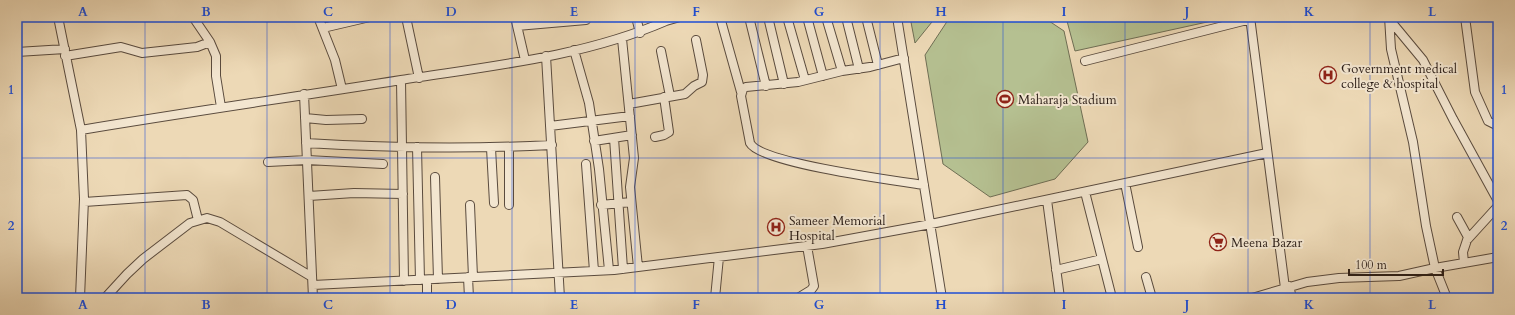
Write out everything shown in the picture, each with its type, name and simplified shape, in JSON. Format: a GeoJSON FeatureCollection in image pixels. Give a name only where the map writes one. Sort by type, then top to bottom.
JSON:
{"type":"FeatureCollection","features":[{"type":"Feature","properties":{"kind":"street"},"geometry":{"type":"LineString","coordinates":[[58,17],[82,130],[84,202],[80,298]]}},
{"type":"Feature","properties":{"kind":"street"},"geometry":{"type":"LineString","coordinates":[[193,17],[210,42],[216,56],[216,76],[221,107]]}},
{"type":"Feature","properties":{"kind":"street"},"geometry":{"type":"LineString","coordinates":[[318,17],[335,60],[342,89]]}},
{"type":"Feature","properties":{"kind":"street"},"geometry":{"type":"LineString","coordinates":[[323,28],[370,17]]}},
{"type":"Feature","properties":{"kind":"street"},"geometry":{"type":"LineString","coordinates":[[406,17],[419,78]]}},
{"type":"Feature","properties":{"kind":"street"},"geometry":{"type":"LineString","coordinates":[[515,17],[525,60]]}},
{"type":"Feature","properties":{"kind":"street"},"geometry":{"type":"LineString","coordinates":[[636,17],[640,32]]}},
{"type":"Feature","properties":{"kind":"street"},"geometry":{"type":"LineString","coordinates":[[82,130],[304,94],[419,78],[525,60],[622,39],[640,32],[664,19],[680,17]]}},
{"type":"Feature","properties":{"kind":"street"},"geometry":{"type":"LineString","coordinates":[[720,17],[741,92],[752,147],[800,165],[924,185]]}},
{"type":"Feature","properties":{"kind":"street"},"geometry":{"type":"LineString","coordinates":[[748,17],[766,86]]}},
{"type":"Feature","properties":{"kind":"street"},"geometry":{"type":"LineString","coordinates":[[768,17],[784,84]]}},
{"type":"Feature","properties":{"kind":"street"},"geometry":{"type":"LineString","coordinates":[[787,17],[805,80]]}},
{"type":"Feature","properties":{"kind":"street"},"geometry":{"type":"LineString","coordinates":[[807,17],[823,76]]}},
{"type":"Feature","properties":{"kind":"street"},"geometry":{"type":"LineString","coordinates":[[826,17],[842,71]]}},
{"type":"Feature","properties":{"kind":"street"},"geometry":{"type":"LineString","coordinates":[[846,17],[858,69]]}},
{"type":"Feature","properties":{"kind":"street"},"geometry":{"type":"LineString","coordinates":[[866,17],[878,65]]}},
{"type":"Feature","properties":{"kind":"street"},"geometry":{"type":"LineString","coordinates":[[897,17],[942,298]]}},
{"type":"Feature","properties":{"kind":"street"},"geometry":{"type":"LineString","coordinates":[[1465,17],[1475,92],[1488,122],[1498,126]]}},
{"type":"Feature","properties":{"kind":"street"},"geometry":{"type":"LineString","coordinates":[[1085,61],[1251,18],[1267,153],[1287,287],[1292,298]]}},
{"type":"Feature","properties":{"kind":"street"},"geometry":{"type":"LineString","coordinates":[[1389,18],[1423,60],[1453,119],[1498,201]]}},
{"type":"Feature","properties":{"kind":"street"},"geometry":{"type":"LineString","coordinates":[[1389,18],[1391,49],[1413,142],[1435,268],[1447,298]]}},
{"type":"Feature","properties":{"kind":"street"},"geometry":{"type":"LineString","coordinates":[[517,26],[586,20]]}},
{"type":"Feature","properties":{"kind":"street"},"geometry":{"type":"LineString","coordinates":[[622,39],[634,162],[630,187],[638,267]]}},
{"type":"Feature","properties":{"kind":"street"},"geometry":{"type":"LineString","coordinates":[[629,104],[688,92],[704,80],[696,40]]}},
{"type":"Feature","properties":{"kind":"street"},"geometry":{"type":"LineString","coordinates":[[17,52],[65,53],[121,47],[142,53],[197,47],[210,42]]}},
{"type":"Feature","properties":{"kind":"street"},"geometry":{"type":"LineString","coordinates":[[574,50],[589,103],[609,270]]}},
{"type":"Feature","properties":{"kind":"street"},"geometry":{"type":"LineString","coordinates":[[654,137],[664,136],[669,132],[667,97],[661,51]]}},
{"type":"Feature","properties":{"kind":"street"},"geometry":{"type":"LineString","coordinates":[[546,56],[560,298]]}},
{"type":"Feature","properties":{"kind":"street"},"geometry":{"type":"LineString","coordinates":[[741,92],[746,87],[784,84],[842,71],[878,65],[904,58]]}},
{"type":"Feature","properties":{"kind":"street"},"geometry":{"type":"LineString","coordinates":[[401,80],[404,281]]}},
{"type":"Feature","properties":{"kind":"street"},"geometry":{"type":"LineString","coordinates":[[304,94],[313,298]]}},
{"type":"Feature","properties":{"kind":"street"},"geometry":{"type":"LineString","coordinates":[[550,126],[592,122],[630,116]]}},
{"type":"Feature","properties":{"kind":"street"},"geometry":{"type":"LineString","coordinates":[[305,118],[326,120],[362,119]]}},
{"type":"Feature","properties":{"kind":"street"},"geometry":{"type":"LineString","coordinates":[[594,141],[632,135]]}},
{"type":"Feature","properties":{"kind":"street"},"geometry":{"type":"LineString","coordinates":[[614,138],[623,269]]}},
{"type":"Feature","properties":{"kind":"street"},"geometry":{"type":"LineString","coordinates":[[306,143],[402,147],[491,148],[552,145]]}},
{"type":"Feature","properties":{"kind":"street"},"geometry":{"type":"LineString","coordinates":[[417,147],[423,280],[427,298]]}},
{"type":"Feature","properties":{"kind":"street"},"geometry":{"type":"LineString","coordinates":[[509,147],[509,205]]}},
{"type":"Feature","properties":{"kind":"street"},"geometry":{"type":"LineString","coordinates":[[491,148],[494,203]]}},
{"type":"Feature","properties":{"kind":"street"},"geometry":{"type":"LineString","coordinates":[[313,285],[623,269],[807,246],[855,239],[931,224],[1267,153]]}},
{"type":"Feature","properties":{"kind":"street"},"geometry":{"type":"LineString","coordinates":[[268,162],[307,160],[383,164]]}},
{"type":"Feature","properties":{"kind":"street"},"geometry":{"type":"LineString","coordinates":[[586,164],[594,271]]}},
{"type":"Feature","properties":{"kind":"street"},"geometry":{"type":"LineString","coordinates":[[435,178],[438,279]]}},
{"type":"Feature","properties":{"kind":"street"},"geometry":{"type":"LineString","coordinates":[[1125,183],[1138,247]]}},
{"type":"Feature","properties":{"kind":"street"},"geometry":{"type":"LineString","coordinates":[[1085,192],[1112,298]]}},
{"type":"Feature","properties":{"kind":"street"},"geometry":{"type":"LineString","coordinates":[[309,196],[354,193],[403,194]]}},
{"type":"Feature","properties":{"kind":"street"},"geometry":{"type":"LineString","coordinates":[[84,202],[187,195],[194,200],[198,220]]}},
{"type":"Feature","properties":{"kind":"street"},"geometry":{"type":"LineString","coordinates":[[1047,200],[1060,298]]}},
{"type":"Feature","properties":{"kind":"street"},"geometry":{"type":"LineString","coordinates":[[601,205],[631,202]]}},
{"type":"Feature","properties":{"kind":"street"},"geometry":{"type":"LineString","coordinates":[[469,298],[471,277],[470,204]]}},
{"type":"Feature","properties":{"kind":"street"},"geometry":{"type":"LineString","coordinates":[[1464,264],[1463,252],[1468,239],[1498,206]]}},
{"type":"Feature","properties":{"kind":"street"},"geometry":{"type":"LineString","coordinates":[[1457,217],[1466,232],[1468,239]]}},
{"type":"Feature","properties":{"kind":"street"},"geometry":{"type":"LineString","coordinates":[[105,298],[143,258],[186,226],[198,220],[207,218],[220,222],[312,277]]}},
{"type":"Feature","properties":{"kind":"street"},"geometry":{"type":"LineString","coordinates":[[798,298],[812,294],[813,282],[807,246]]}},
{"type":"Feature","properties":{"kind":"street"},"geometry":{"type":"LineString","coordinates":[[714,298],[719,257]]}},
{"type":"Feature","properties":{"kind":"street"},"geometry":{"type":"LineString","coordinates":[[1252,298],[1287,287],[1339,278],[1400,276],[1498,257]]}},
{"type":"Feature","properties":{"kind":"street"},"geometry":{"type":"LineString","coordinates":[[1056,270],[1102,259]]}},
{"type":"Feature","properties":{"kind":"street"},"geometry":{"type":"LineString","coordinates":[[1146,277],[1152,298]]}},
{"type":"Feature","properties":{"kind":"green space"},"geometry":{"type":"Polygon","coordinates":[[[910,17],[936,17],[915,43],[910,17]]]}},
{"type":"Feature","properties":{"kind":"green space","name":"Maharaja Stadium"},"geometry":{"type":"Polygon","coordinates":[[[950,17],[1043,17],[1064,31],[1088,142],[1055,179],[990,197],[943,164],[925,55],[950,17]]]}},
{"type":"Feature","properties":{"kind":"green space"},"geometry":{"type":"Polygon","coordinates":[[[1061,17],[1230,17],[1075,51],[1067,21],[1061,17]]]}},
{"type":"Feature","properties":{"kind":"place","name":"Government medical college & hospital"},"geometry":{"type":"Point","coordinates":[1328,75]}},
{"type":"Feature","properties":{"kind":"place","name":"Maharaja Stadium"},"geometry":{"type":"Point","coordinates":[1005,99]}},
{"type":"Feature","properties":{"kind":"place","name":"Sameer Memorial Hospital"},"geometry":{"type":"Point","coordinates":[776,227]}},
{"type":"Feature","properties":{"kind":"place","name":"Meena Bazar"},"geometry":{"type":"Point","coordinates":[1218,242]}}]}
